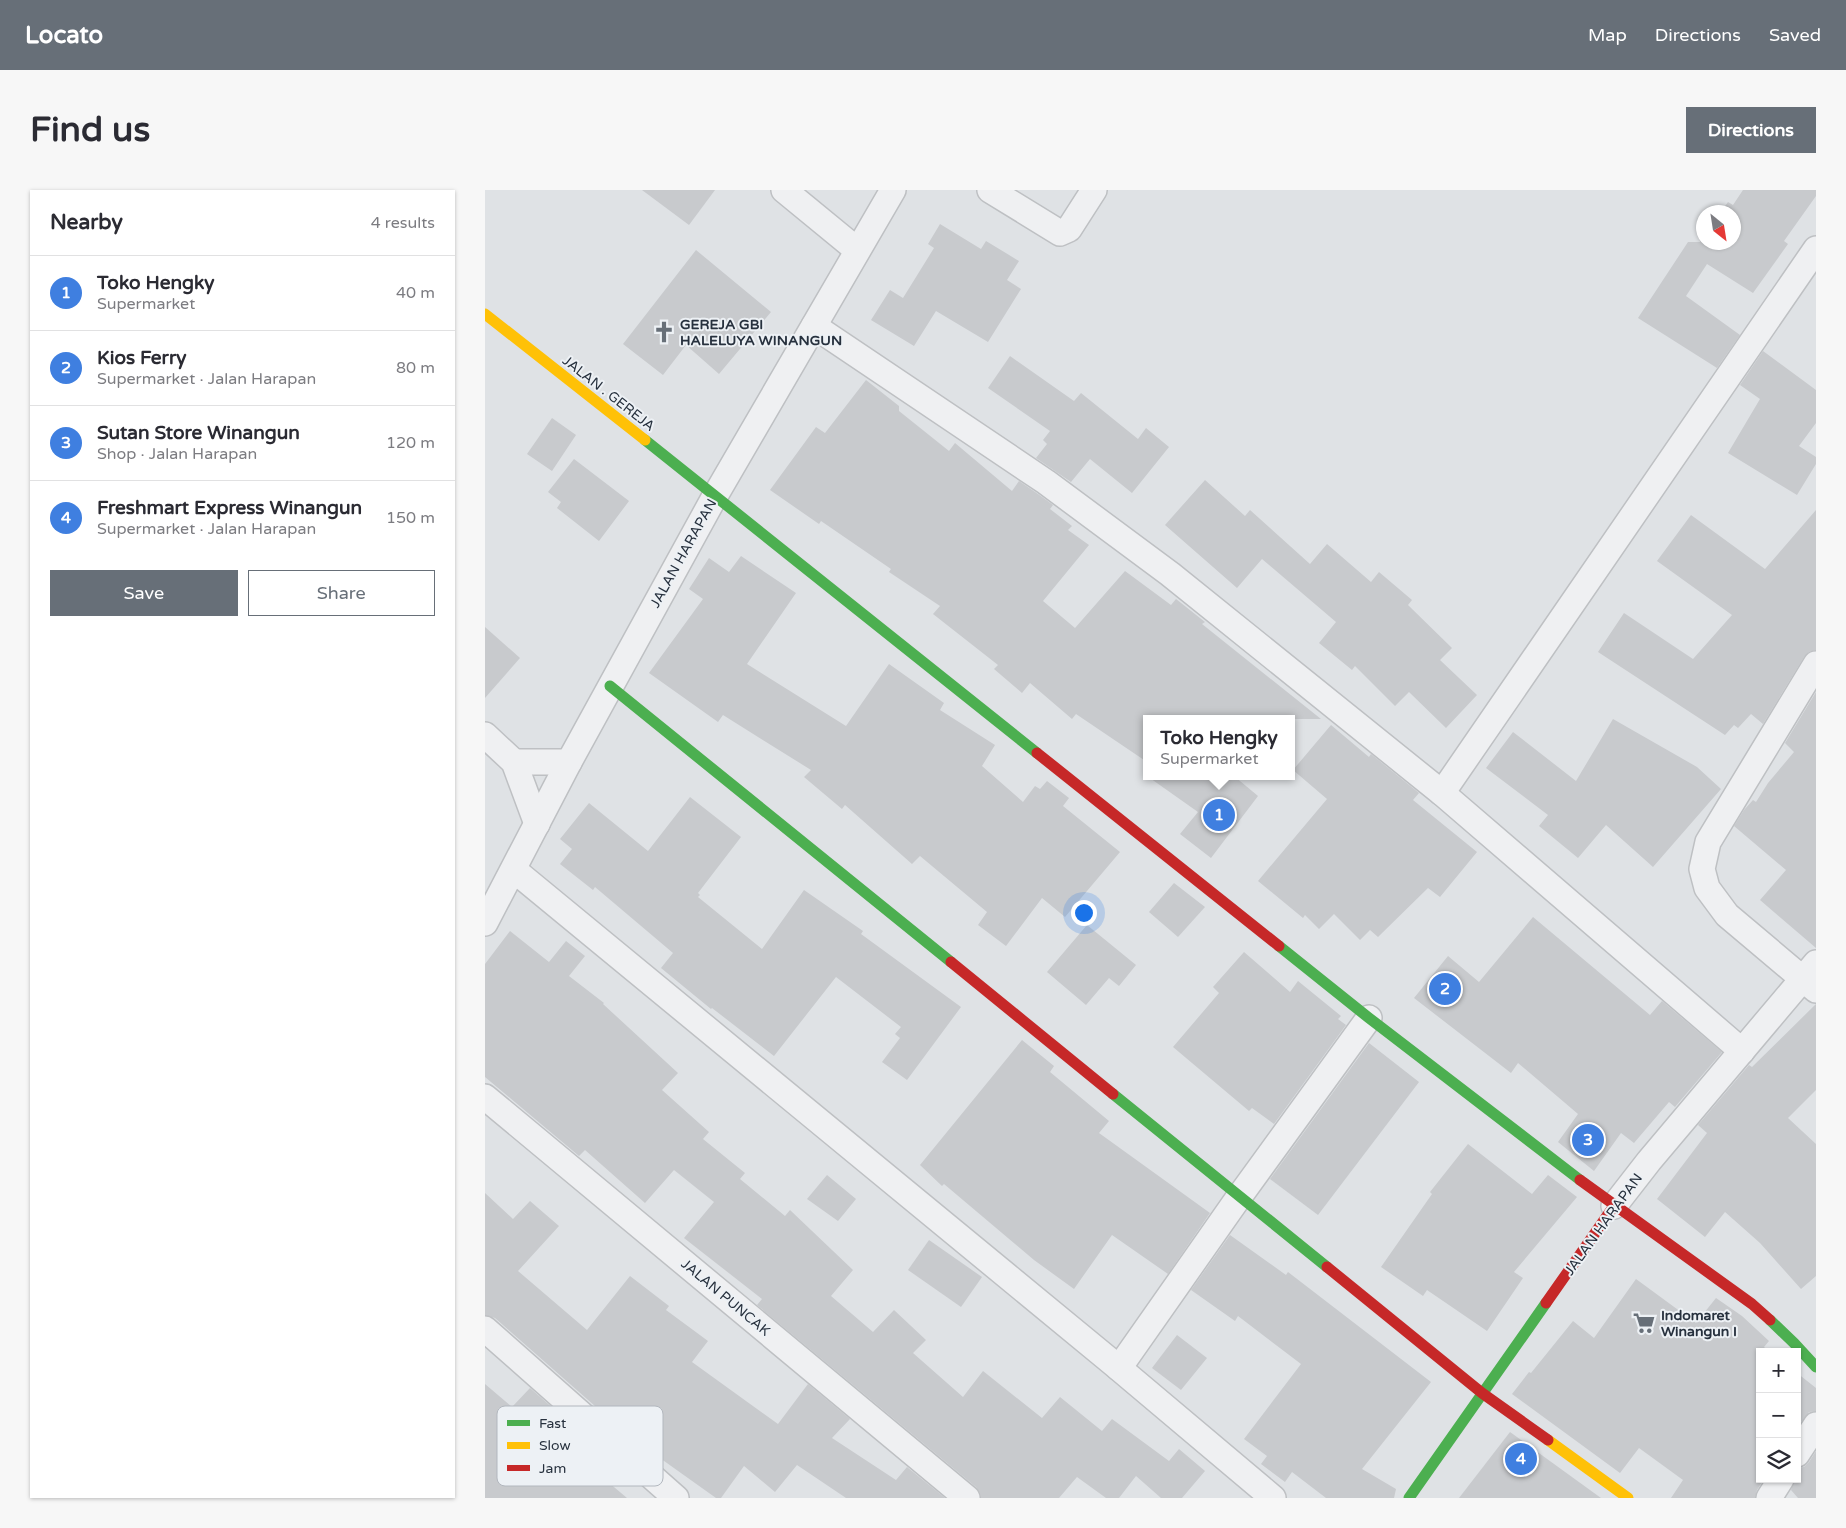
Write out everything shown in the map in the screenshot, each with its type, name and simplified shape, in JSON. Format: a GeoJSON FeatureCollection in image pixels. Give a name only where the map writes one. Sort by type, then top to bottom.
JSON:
{"type":"FeatureCollection","features":[{"type":"Feature","properties":{"kind":"street"},"geometry":{"type":"LineString","coordinates":[[784,190],[857,250]]}},
{"type":"Feature","properties":{"kind":"street","name":"JALAN HARAPAN"},"geometry":{"type":"LineString","coordinates":[[485,923],[569,762],[715,496],[893,190]]}},
{"type":"Feature","properties":{"kind":"street"},"geometry":{"type":"LineString","coordinates":[[990,190],[1060,234],[1069,229],[1094,190]]}},
{"type":"Feature","properties":{"kind":"street"},"geometry":{"type":"LineString","coordinates":[[1442,793],[1816,249]]}},
{"type":"Feature","properties":{"kind":"street","name":"JALAN . GEREJA"},"geometry":{"type":"LineString","coordinates":[[485,314],[1369,1018],[1614,1206],[1751,1304],[1794,1343],[1816,1368]]}},
{"type":"Feature","properties":{"kind":"street"},"geometry":{"type":"LineString","coordinates":[[814,326],[1046,482],[1170,574],[1442,793],[1742,1051]]}},
{"type":"Feature","properties":{"kind":"street"},"geometry":{"type":"LineString","coordinates":[[1811,978],[1727,915],[1707,888],[1702,869],[1708,842],[1816,664]]}},
{"type":"Feature","properties":{"kind":"street"},"geometry":{"type":"LineString","coordinates":[[610,686],[1482,1393],[1628,1498]]}},
{"type":"Feature","properties":{"kind":"street"},"geometry":{"type":"LineString","coordinates":[[485,735],[514,762],[537,824]]}},
{"type":"Feature","properties":{"kind":"street"},"geometry":{"type":"LineString","coordinates":[[514,762],[569,762]]}},
{"type":"Feature","properties":{"kind":"street"},"geometry":{"type":"LineString","coordinates":[[514,870],[1119,1368],[1273,1498]]}},
{"type":"Feature","properties":{"kind":"street","name":"JALAN HARAPAN"},"geometry":{"type":"LineString","coordinates":[[1409,1498],[1614,1206],[1649,1161],[1742,1051],[1811,978]]}},
{"type":"Feature","properties":{"kind":"street"},"geometry":{"type":"LineString","coordinates":[[1119,1368],[1239,1197],[1369,1018]]}},
{"type":"Feature","properties":{"kind":"street","name":"JALAN PUNCAK"},"geometry":{"type":"LineString","coordinates":[[485,1097],[967,1498]]}},
{"type":"Feature","properties":{"kind":"street"},"geometry":{"type":"LineString","coordinates":[[485,1329],[572,1406]]}},
{"type":"Feature","properties":{"kind":"street"},"geometry":{"type":"LineString","coordinates":[[1801,1448],[1816,1425]]}},
{"type":"Feature","properties":{"kind":"street"},"geometry":{"type":"LineString","coordinates":[[1769,1498],[1778,1483]]}},
{"type":"Feature","properties":{"kind":"street"},"geometry":{"type":"LineString","coordinates":[[663,1486],[677,1498]]}},
{"type":"Feature","properties":{"kind":"building"},"geometry":{"type":"Polygon","coordinates":[[[642,190],[715,190],[689,225],[642,190]]]}},
{"type":"Feature","properties":{"kind":"building"},"geometry":{"type":"Polygon","coordinates":[[[1743,190],[1816,190],[1816,196],[1784,241],[1788,244],[1753,293],[1707,264],[1686,296],[1740,335],[1717,368],[1638,318],[1688,242],[1696,242],[1696,250],[1741,250],[1741,205],[1733,205],[1743,190]]]}},
{"type":"Feature","properties":{"kind":"building"},"geometry":{"type":"Polygon","coordinates":[[[940,224],[981,249],[986,241],[1019,261],[1007,280],[1021,289],[988,342],[936,311],[914,346],[871,320],[890,290],[903,298],[934,248],[928,244],[940,224]]]}},
{"type":"Feature","properties":{"kind":"building"},"geometry":{"type":"Polygon","coordinates":[[[696,250],[771,312],[719,374],[686,345],[663,375],[623,344],[696,250]]]}},
{"type":"Feature","properties":{"kind":"building"},"geometry":{"type":"Polygon","coordinates":[[[1763,351],[1816,390],[1816,423],[1799,446],[1816,457],[1816,464],[1797,495],[1728,453],[1760,399],[1740,385],[1763,351]]]}},
{"type":"Feature","properties":{"kind":"building"},"geometry":{"type":"Polygon","coordinates":[[[1010,356],[1074,401],[1081,393],[1138,439],[1146,428],[1169,447],[1132,493],[1090,459],[1071,482],[1036,458],[1047,444],[1043,440],[1050,431],[988,388],[1010,356]]]}},
{"type":"Feature","properties":{"kind":"building"},"geometry":{"type":"Polygon","coordinates":[[[866,380],[899,406],[899,411],[949,451],[955,443],[1012,491],[1019,481],[1053,505],[1050,509],[1072,526],[1068,530],[1089,545],[1043,601],[1075,628],[1125,571],[1171,605],[1176,599],[1205,622],[1202,624],[1321,719],[1295,719],[1295,715],[1143,715],[1143,759],[1076,714],[1072,719],[1030,683],[1022,693],[994,669],[998,665],[933,614],[940,606],[889,572],[891,569],[821,521],[819,524],[770,490],[816,427],[825,433],[866,380]]]}},
{"type":"Feature","properties":{"kind":"building"},"geometry":{"type":"Polygon","coordinates":[[[552,418],[576,435],[552,471],[527,454],[552,418]]]}},
{"type":"Feature","properties":{"kind":"building"},"geometry":{"type":"Polygon","coordinates":[[[574,459],[629,501],[599,541],[557,508],[561,502],[548,492],[574,459]]]}},
{"type":"Feature","properties":{"kind":"building"},"geometry":{"type":"Polygon","coordinates":[[[1205,480],[1245,516],[1250,510],[1310,564],[1327,544],[1371,582],[1379,572],[1412,600],[1408,605],[1452,648],[1440,660],[1477,695],[1446,728],[1409,692],[1395,706],[1355,666],[1352,670],[1319,643],[1336,622],[1262,559],[1237,588],[1165,525],[1205,480]]]}},
{"type":"Feature","properties":{"kind":"building"},"geometry":{"type":"Polygon","coordinates":[[[1816,510],[1816,650],[1809,652],[1804,657],[1763,724],[1751,714],[1738,728],[1734,725],[1725,735],[1598,652],[1624,613],[1693,659],[1732,615],[1657,561],[1691,515],[1765,569],[1816,510]]]}},
{"type":"Feature","properties":{"kind":"building"},"geometry":{"type":"Polygon","coordinates":[[[741,556],[796,593],[747,664],[846,726],[889,664],[944,703],[940,710],[995,745],[982,766],[1023,802],[1035,786],[1040,789],[1047,781],[1069,798],[1063,806],[1120,852],[1065,917],[1042,898],[1006,946],[978,925],[987,912],[920,856],[912,864],[845,805],[842,809],[804,777],[811,770],[723,715],[718,722],[649,673],[703,599],[689,589],[709,558],[729,572],[741,556]]]}},
{"type":"Feature","properties":{"kind":"building"},"geometry":{"type":"Polygon","coordinates":[[[485,627],[520,658],[485,698],[485,627]]]}},
{"type":"Feature","properties":{"kind":"building"},"geometry":{"type":"Polygon","coordinates":[[[1816,692],[1816,948],[1760,900],[1786,870],[1734,826],[1744,810],[1753,800],[1756,802],[1768,783],[1794,752],[1785,743],[1816,692]]]}},
{"type":"Feature","properties":{"kind":"building"},"geometry":{"type":"Polygon","coordinates":[[[1613,719],[1697,767],[1721,789],[1653,867],[1606,825],[1578,858],[1539,826],[1548,815],[1486,768],[1513,732],[1576,781],[1613,719]]]}},
{"type":"Feature","properties":{"kind":"building"},"geometry":{"type":"Polygon","coordinates":[[[1331,725],[1369,757],[1371,754],[1419,793],[1413,800],[1477,852],[1440,897],[1428,888],[1378,937],[1370,930],[1360,940],[1334,914],[1319,929],[1305,915],[1303,918],[1258,881],[1327,799],[1295,772],[1295,768],[1331,725]]]}},
{"type":"Feature","properties":{"kind":"building"},"geometry":{"type":"Polygon","coordinates":[[[1153,780],[1239,780],[1258,796],[1211,858],[1180,834],[1198,812],[1153,780]]]}},
{"type":"Feature","properties":{"kind":"building"},"geometry":{"type":"Polygon","coordinates":[[[690,797],[741,837],[698,893],[700,895],[698,897],[762,949],[804,890],[863,931],[861,934],[961,1007],[907,1080],[882,1062],[900,1038],[895,1034],[901,1027],[836,977],[774,1056],[711,1009],[661,968],[673,953],[595,887],[593,890],[560,864],[572,849],[560,839],[589,803],[648,851],[690,797]]]}},
{"type":"Feature","properties":{"kind":"building"},"geometry":{"type":"Polygon","coordinates":[[[1174,883],[1205,907],[1178,937],[1149,912],[1174,883]]]}},
{"type":"Feature","properties":{"kind":"building"},"geometry":{"type":"Polygon","coordinates":[[[1533,917],[1650,1015],[1662,1001],[1722,1052],[1675,1107],[1669,1102],[1634,1143],[1621,1133],[1594,1171],[1558,1142],[1578,1114],[1518,1063],[1511,1073],[1414,998],[1448,956],[1479,982],[1533,917]]]}},
{"type":"Feature","properties":{"kind":"building"},"geometry":{"type":"Polygon","coordinates":[[[1087,925],[1136,965],[1119,986],[1109,978],[1086,1005],[1047,972],[1087,925]]]}},
{"type":"Feature","properties":{"kind":"building"},"geometry":{"type":"Polygon","coordinates":[[[510,931],[549,962],[566,941],[585,956],[569,976],[604,1003],[678,1073],[662,1090],[709,1132],[703,1139],[745,1173],[740,1179],[785,1216],[790,1210],[853,1270],[831,1296],[873,1332],[894,1310],[926,1340],[913,1353],[963,1397],[983,1371],[1042,1418],[1060,1397],[1102,1431],[1112,1419],[1169,1461],[1179,1449],[1205,1471],[1182,1498],[1161,1498],[1136,1476],[1119,1498],[1106,1498],[1077,1477],[1059,1498],[981,1498],[976,1487],[757,1305],[762,1299],[684,1238],[714,1202],[674,1170],[645,1203],[585,1150],[579,1156],[485,1077],[485,964],[510,931]]]}},
{"type":"Feature","properties":{"kind":"building"},"geometry":{"type":"Polygon","coordinates":[[[1244,952],[1290,992],[1298,981],[1341,1016],[1338,1019],[1346,1025],[1274,1124],[1252,1108],[1249,1111],[1173,1047],[1219,993],[1213,987],[1244,952]]]}},
{"type":"Feature","properties":{"kind":"building"},"geometry":{"type":"Polygon","coordinates":[[[1816,1004],[1816,1090],[1788,1118],[1816,1144],[1816,1276],[1801,1289],[1760,1243],[1725,1212],[1705,1237],[1657,1199],[1707,1133],[1698,1125],[1749,1065],[1752,1067],[1816,1004]]]}},
{"type":"Feature","properties":{"kind":"building"},"geometry":{"type":"Polygon","coordinates":[[[1022,1040],[1054,1066],[1050,1072],[1109,1121],[1099,1133],[1210,1213],[1168,1274],[1112,1235],[1074,1289],[1034,1260],[944,1184],[942,1186],[920,1165],[1022,1040]]]}},
{"type":"Feature","properties":{"kind":"building"},"geometry":{"type":"Polygon","coordinates":[[[1369,1043],[1419,1082],[1318,1215],[1270,1179],[1369,1043]]]}},
{"type":"Feature","properties":{"kind":"building"},"geometry":{"type":"Polygon","coordinates":[[[1468,1144],[1532,1194],[1548,1175],[1577,1197],[1514,1272],[1523,1278],[1487,1331],[1427,1290],[1423,1296],[1381,1267],[1432,1194],[1430,1192],[1468,1144]]]}},
{"type":"Feature","properties":{"kind":"building"},"geometry":{"type":"Polygon","coordinates":[[[827,1175],[856,1199],[838,1221],[807,1199],[827,1175]]]}},
{"type":"Feature","properties":{"kind":"building"},"geometry":{"type":"Polygon","coordinates":[[[485,1193],[513,1219],[530,1201],[559,1226],[518,1271],[587,1330],[630,1276],[669,1306],[666,1310],[708,1341],[692,1362],[778,1424],[808,1384],[850,1419],[832,1438],[896,1480],[907,1467],[945,1498],[846,1498],[797,1465],[775,1492],[744,1466],[721,1498],[716,1498],[663,1460],[663,1406],[595,1406],[495,1318],[485,1315],[485,1193]]]}},
{"type":"Feature","properties":{"kind":"building"},"geometry":{"type":"Polygon","coordinates":[[[1230,1235],[1286,1275],[1288,1272],[1431,1382],[1362,1469],[1396,1489],[1394,1498],[1326,1498],[1292,1472],[1285,1482],[1261,1464],[1267,1456],[1244,1439],[1301,1364],[1238,1316],[1235,1321],[1191,1290],[1230,1235]]]}},
{"type":"Feature","properties":{"kind":"building"},"geometry":{"type":"Polygon","coordinates":[[[929,1240],[982,1277],[961,1307],[908,1270],[929,1240]]]}},
{"type":"Feature","properties":{"kind":"building"},"geometry":{"type":"Polygon","coordinates":[[[1636,1279],[1696,1323],[1716,1298],[1742,1316],[1769,1341],[1765,1348],[1756,1348],[1756,1483],[1761,1483],[1755,1498],[1671,1498],[1683,1480],[1639,1448],[1620,1473],[1512,1394],[1573,1321],[1594,1338],[1636,1279]]]}},
{"type":"Feature","properties":{"kind":"building"},"geometry":{"type":"Polygon","coordinates":[[[1177,1335],[1207,1358],[1181,1390],[1152,1368],[1177,1335]]]}},
{"type":"Feature","properties":{"kind":"building"},"geometry":{"type":"Polygon","coordinates":[[[1801,1376],[1816,1388],[1816,1411],[1809,1412],[1801,1422],[1801,1376]]]}},
{"type":"Feature","properties":{"kind":"building"},"geometry":{"type":"Polygon","coordinates":[[[485,1384],[511,1406],[497,1406],[497,1486],[613,1486],[627,1498],[485,1498],[485,1384]]]}},
{"type":"Feature","properties":{"kind":"building"},"geometry":{"type":"Polygon","coordinates":[[[530,1388],[550,1406],[513,1406],[530,1388]]]}},
{"type":"Feature","properties":{"kind":"building"},"geometry":{"type":"Polygon","coordinates":[[[1510,1432],[1601,1498],[1459,1498],[1510,1432]]]}},
{"type":"Feature","properties":{"kind":"building"},"geometry":{"type":"Polygon","coordinates":[[[1816,1451],[1816,1498],[1798,1498],[1791,1490],[1794,1483],[1801,1483],[1801,1467],[1809,1462],[1816,1451]]]}},
{"type":"Feature","properties":{"kind":"traffic: fast"},"geometry":{"type":"LineString","coordinates":[[645,440],[1037,753]]}},
{"type":"Feature","properties":{"kind":"traffic: fast"},"geometry":{"type":"LineString","coordinates":[[610,686],[951,962]]}},
{"type":"Feature","properties":{"kind":"traffic: fast"},"geometry":{"type":"LineString","coordinates":[[1279,946],[1369,1018],[1580,1180]]}},
{"type":"Feature","properties":{"kind":"traffic: fast"},"geometry":{"type":"LineString","coordinates":[[1113,1094],[1327,1267]]}},
{"type":"Feature","properties":{"kind":"traffic: fast"},"geometry":{"type":"LineString","coordinates":[[1409,1498],[1546,1303]]}},
{"type":"Feature","properties":{"kind":"traffic: fast"},"geometry":{"type":"LineString","coordinates":[[1770,1320],[1816,1367]]}},
{"type":"Feature","properties":{"kind":"traffic: slow"},"geometry":{"type":"LineString","coordinates":[[485,314],[645,440]]}},
{"type":"Feature","properties":{"kind":"traffic: slow"},"geometry":{"type":"LineString","coordinates":[[1548,1440],[1628,1498]]}},
{"type":"Feature","properties":{"kind":"traffic: jam"},"geometry":{"type":"LineString","coordinates":[[1037,753],[1279,946]]}},
{"type":"Feature","properties":{"kind":"traffic: jam"},"geometry":{"type":"LineString","coordinates":[[951,962],[1113,1094]]}},
{"type":"Feature","properties":{"kind":"traffic: jam"},"geometry":{"type":"LineString","coordinates":[[1580,1180],[1752,1304],[1770,1320]]}},
{"type":"Feature","properties":{"kind":"traffic: jam"},"geometry":{"type":"LineString","coordinates":[[1546,1303],[1614,1206]]}},
{"type":"Feature","properties":{"kind":"traffic: jam"},"geometry":{"type":"LineString","coordinates":[[1327,1267],[1482,1393],[1548,1440]]}},
{"type":"Feature","properties":{"kind":"place","name":"GEREJA GBI HALELUYA WINANGUN"},"geometry":{"type":"Point","coordinates":[664,332]}},
{"type":"Feature","properties":{"kind":"place","name":"Toko Hengky"},"geometry":{"type":"Point","coordinates":[1219,815]}},
{"type":"Feature","properties":{"kind":"place","name":"Kios Ferry"},"geometry":{"type":"Point","coordinates":[1445,989]}},
{"type":"Feature","properties":{"kind":"place","name":"Sutan Store Winangun"},"geometry":{"type":"Point","coordinates":[1588,1140]}},
{"type":"Feature","properties":{"kind":"place","name":"Indomaret Winangun I"},"geometry":{"type":"Point","coordinates":[1644,1323]}},
{"type":"Feature","properties":{"kind":"place","name":"Freshmart Express Winangun"},"geometry":{"type":"Point","coordinates":[1521,1459]}}]}
